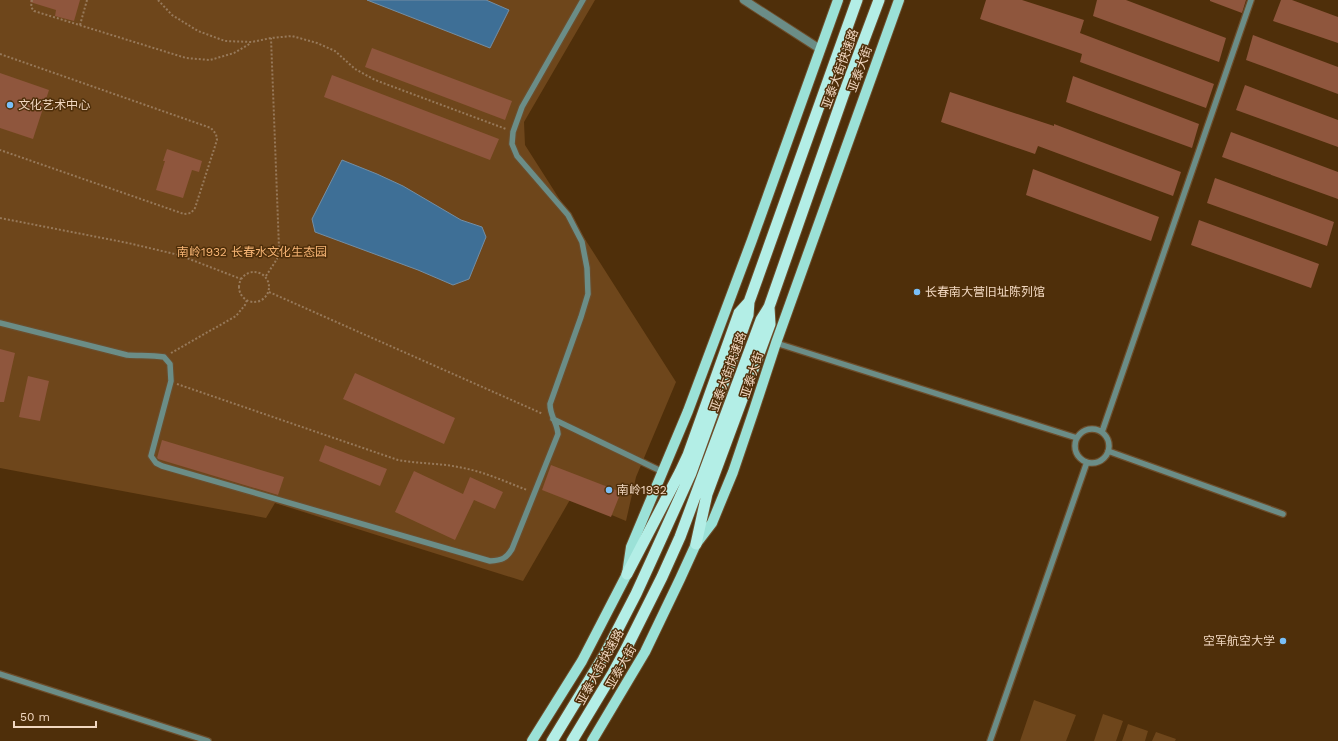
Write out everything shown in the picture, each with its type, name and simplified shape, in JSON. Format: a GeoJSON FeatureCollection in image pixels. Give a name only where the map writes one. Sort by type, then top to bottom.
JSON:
{"type":"FeatureCollection","features":[{"type":"Feature","properties":{"kind":"highway","name":"亚泰大街快速路"},"geometry":{"type":"LineString","coordinates":[[552,741],[619,627],[649,566],[691,473],[748,315],[749,302],[857,0]]}},
{"type":"Feature","properties":{"kind":"highway","name":"亚泰大街快速路"},"geometry":{"type":"LineString","coordinates":[[572,741],[622,657],[680,538],[761,320],[768,307],[843,96],[879,0]]}},
{"type":"Feature","properties":{"kind":"highway"},"geometry":{"type":"LineString","coordinates":[[627,574],[683,466],[740,313],[749,302]]}},
{"type":"Feature","properties":{"kind":"highway"},"geometry":{"type":"LineString","coordinates":[[696,544],[707,494],[770,324],[768,307]]}},
{"type":"Feature","properties":{"kind":"main road"},"geometry":{"type":"LineString","coordinates":[[532,741],[582,661],[627,574],[631,547],[688,411],[752,240],[838,0]]}},
{"type":"Feature","properties":{"kind":"main road","name":"亚泰大街"},"geometry":{"type":"LineString","coordinates":[[592,741],[645,652],[696,544],[712,523],[753,413],[776,343],[898,0]]}},
{"type":"Feature","properties":{"kind":"street"},"geometry":{"type":"LineString","coordinates":[[744,0],[820,49]]}},
{"type":"Feature","properties":{"kind":"lane"},"geometry":{"type":"LineString","coordinates":[[0,324],[127,355],[154,355],[164,357],[170,364],[170,381],[151,456],[156,463],[162,466],[490,561],[499,560],[507,556],[512,549],[558,434],[557,427],[550,412],[550,404],[588,294],[587,268],[582,242],[568,215],[518,156],[512,144],[513,132],[522,107],[583,0]]}},
{"type":"Feature","properties":{"kind":"lane"},"geometry":{"type":"LineString","coordinates":[[1102,432],[1251,0]]}},
{"type":"Feature","properties":{"kind":"lane"},"geometry":{"type":"LineString","coordinates":[[776,343],[1077,438]]}},
{"type":"Feature","properties":{"kind":"lane"},"geometry":{"type":"LineString","coordinates":[[553,419],[663,472]]}},
{"type":"Feature","properties":{"kind":"lane"},"geometry":{"type":"LineString","coordinates":[[1089,429],[1096,429],[1102,432],[1107,438],[1109,444],[1108,451],[1102,460],[1087,462],[1082,460],[1077,454],[1075,447],[1077,438],[1080,434],[1089,429]]}},
{"type":"Feature","properties":{"kind":"lane"},"geometry":{"type":"LineString","coordinates":[[1108,451],[1284,514]]}},
{"type":"Feature","properties":{"kind":"lane"},"geometry":{"type":"LineString","coordinates":[[990,741],[1087,462]]}},
{"type":"Feature","properties":{"kind":"lane"},"geometry":{"type":"LineString","coordinates":[[0,674],[208,741]]}},
{"type":"Feature","properties":{"kind":"path"},"geometry":{"type":"LineString","coordinates":[[32,0],[30,7],[34,11],[186,58],[210,60],[234,53],[252,42]]}},
{"type":"Feature","properties":{"kind":"path"},"geometry":{"type":"LineString","coordinates":[[80,25],[87,0]]}},
{"type":"Feature","properties":{"kind":"path"},"geometry":{"type":"LineString","coordinates":[[158,0],[172,15],[198,30],[225,41],[252,42],[270,38],[292,36],[317,43],[335,51],[355,69],[375,80],[513,132]]}},
{"type":"Feature","properties":{"kind":"path"},"geometry":{"type":"LineString","coordinates":[[266,276],[277,260],[279,248],[270,38]]}},
{"type":"Feature","properties":{"kind":"path"},"geometry":{"type":"LineString","coordinates":[[0,54],[211,128],[216,134],[217,140],[195,208],[191,213],[184,214],[0,150]]}},
{"type":"Feature","properties":{"kind":"path"},"geometry":{"type":"LineString","coordinates":[[0,218],[128,243],[179,255],[241,280]]}},
{"type":"Feature","properties":{"kind":"path"},"geometry":{"type":"LineString","coordinates":[[252,271],[257,272],[266,276],[270,285],[269,292],[264,299],[259,301],[254,302],[248,300],[241,294],[239,289],[241,280],[252,271]]}},
{"type":"Feature","properties":{"kind":"path"},"geometry":{"type":"LineString","coordinates":[[269,292],[553,419]]}},
{"type":"Feature","properties":{"kind":"path"},"geometry":{"type":"LineString","coordinates":[[164,357],[236,316],[248,300]]}},
{"type":"Feature","properties":{"kind":"path"},"geometry":{"type":"LineString","coordinates":[[170,381],[398,460],[419,464],[441,464],[464,468],[485,473],[534,492]]}},
{"type":"Feature","properties":{"kind":"green space","name":"南岭1932 长春水文化生态园"},"geometry":{"type":"Polygon","coordinates":[[[0,0],[595,0],[524,122],[525,145],[676,382],[636,477],[626,521],[571,498],[523,581],[275,503],[266,518],[0,468],[0,0]]]}},
{"type":"Feature","properties":{"kind":"green space"},"geometry":{"type":"Polygon","coordinates":[[[1034,700],[1076,715],[1066,741],[1020,741],[1034,700]]]}},
{"type":"Feature","properties":{"kind":"green space"},"geometry":{"type":"Polygon","coordinates":[[[1103,714],[1123,721],[1116,741],[1094,741],[1103,714]]]}},
{"type":"Feature","properties":{"kind":"green space"},"geometry":{"type":"Polygon","coordinates":[[[1128,724],[1148,731],[1145,741],[1122,741],[1128,724]]]}},
{"type":"Feature","properties":{"kind":"green space"},"geometry":{"type":"Polygon","coordinates":[[[1156,732],[1176,739],[1175,741],[1152,741],[1156,732]]]}},
{"type":"Feature","properties":{"kind":"water"},"geometry":{"type":"Polygon","coordinates":[[[367,0],[486,0],[509,10],[490,48],[367,0]]]}},
{"type":"Feature","properties":{"kind":"water"},"geometry":{"type":"Polygon","coordinates":[[[342,160],[403,186],[461,220],[482,227],[486,237],[469,279],[453,285],[418,270],[315,232],[312,219],[342,160]]]}},
{"type":"Feature","properties":{"kind":"building"},"geometry":{"type":"Polygon","coordinates":[[[30,0],[80,0],[74,21],[55,16],[56,10],[30,2],[30,0]]]}},
{"type":"Feature","properties":{"kind":"building"},"geometry":{"type":"Polygon","coordinates":[[[986,0],[1022,0],[1084,20],[1080,33],[1214,84],[1206,108],[1080,62],[1082,54],[980,19],[986,0]]]}},
{"type":"Feature","properties":{"kind":"building"},"geometry":{"type":"Polygon","coordinates":[[[1097,0],[1126,0],[1226,38],[1219,62],[1093,16],[1097,0]]]}},
{"type":"Feature","properties":{"kind":"building"},"geometry":{"type":"Polygon","coordinates":[[[1210,0],[1246,0],[1242,13],[1210,0]]]}},
{"type":"Feature","properties":{"kind":"building"},"geometry":{"type":"Polygon","coordinates":[[[1281,0],[1292,0],[1338,17],[1338,43],[1273,21],[1281,0]]]}},
{"type":"Feature","properties":{"kind":"building"},"geometry":{"type":"Polygon","coordinates":[[[1253,35],[1338,67],[1338,94],[1246,60],[1253,35]]]}},
{"type":"Feature","properties":{"kind":"building"},"geometry":{"type":"Polygon","coordinates":[[[372,48],[512,101],[505,120],[365,67],[372,48]]]}},
{"type":"Feature","properties":{"kind":"building"},"geometry":{"type":"Polygon","coordinates":[[[0,73],[49,90],[33,139],[0,128],[0,73]]]}},
{"type":"Feature","properties":{"kind":"building"},"geometry":{"type":"Polygon","coordinates":[[[332,75],[499,139],[490,160],[324,97],[332,75]]]}},
{"type":"Feature","properties":{"kind":"building"},"geometry":{"type":"Polygon","coordinates":[[[1073,76],[1199,124],[1192,148],[1066,102],[1073,76]]]}},
{"type":"Feature","properties":{"kind":"building"},"geometry":{"type":"Polygon","coordinates":[[[1245,85],[1338,120],[1338,147],[1236,110],[1245,85]]]}},
{"type":"Feature","properties":{"kind":"building"},"geometry":{"type":"Polygon","coordinates":[[[950,92],[1054,126],[1054,124],[1181,172],[1173,196],[1038,146],[1035,154],[941,122],[950,92]]]}},
{"type":"Feature","properties":{"kind":"building"},"geometry":{"type":"Polygon","coordinates":[[[1231,132],[1338,172],[1338,199],[1222,157],[1231,132]]]}},
{"type":"Feature","properties":{"kind":"building"},"geometry":{"type":"Polygon","coordinates":[[[167,149],[202,161],[199,172],[192,170],[183,198],[156,190],[167,149]]]}},
{"type":"Feature","properties":{"kind":"building"},"geometry":{"type":"Polygon","coordinates":[[[1033,169],[1159,217],[1151,241],[1026,195],[1033,169]]]}},
{"type":"Feature","properties":{"kind":"building"},"geometry":{"type":"Polygon","coordinates":[[[1215,178],[1334,222],[1327,246],[1207,203],[1215,178]]]}},
{"type":"Feature","properties":{"kind":"building"},"geometry":{"type":"Polygon","coordinates":[[[1199,220],[1319,264],[1311,288],[1191,245],[1199,220]]]}},
{"type":"Feature","properties":{"kind":"building"},"geometry":{"type":"Polygon","coordinates":[[[0,349],[15,353],[4,402],[0,402],[0,349]]]}},
{"type":"Feature","properties":{"kind":"building"},"geometry":{"type":"Polygon","coordinates":[[[355,373],[455,418],[444,444],[343,399],[355,373]]]}},
{"type":"Feature","properties":{"kind":"building"},"geometry":{"type":"Polygon","coordinates":[[[28,376],[49,381],[40,421],[19,417],[28,376]]]}},
{"type":"Feature","properties":{"kind":"building"},"geometry":{"type":"Polygon","coordinates":[[[162,440],[284,477],[278,495],[158,459],[162,440]]]}},
{"type":"Feature","properties":{"kind":"building"},"geometry":{"type":"Polygon","coordinates":[[[325,445],[387,469],[380,486],[319,461],[325,445]]]}},
{"type":"Feature","properties":{"kind":"building"},"geometry":{"type":"Polygon","coordinates":[[[551,465],[621,492],[611,517],[542,490],[551,465]]]}},
{"type":"Feature","properties":{"kind":"building"},"geometry":{"type":"Polygon","coordinates":[[[414,471],[463,494],[470,477],[503,492],[495,509],[474,500],[455,540],[395,512],[414,471]]]}},
{"type":"Feature","properties":{"kind":"place","name":"文化艺术中心"},"geometry":{"type":"Point","coordinates":[10,105]}},
{"type":"Feature","properties":{"kind":"place","name":"长春南大营旧址陈列馆"},"geometry":{"type":"Point","coordinates":[917,292]}},
{"type":"Feature","properties":{"kind":"place","name":"南岭1932"},"geometry":{"type":"Point","coordinates":[609,490]}},
{"type":"Feature","properties":{"kind":"place","name":"空军航空大学"},"geometry":{"type":"Point","coordinates":[1283,641]}}]}
